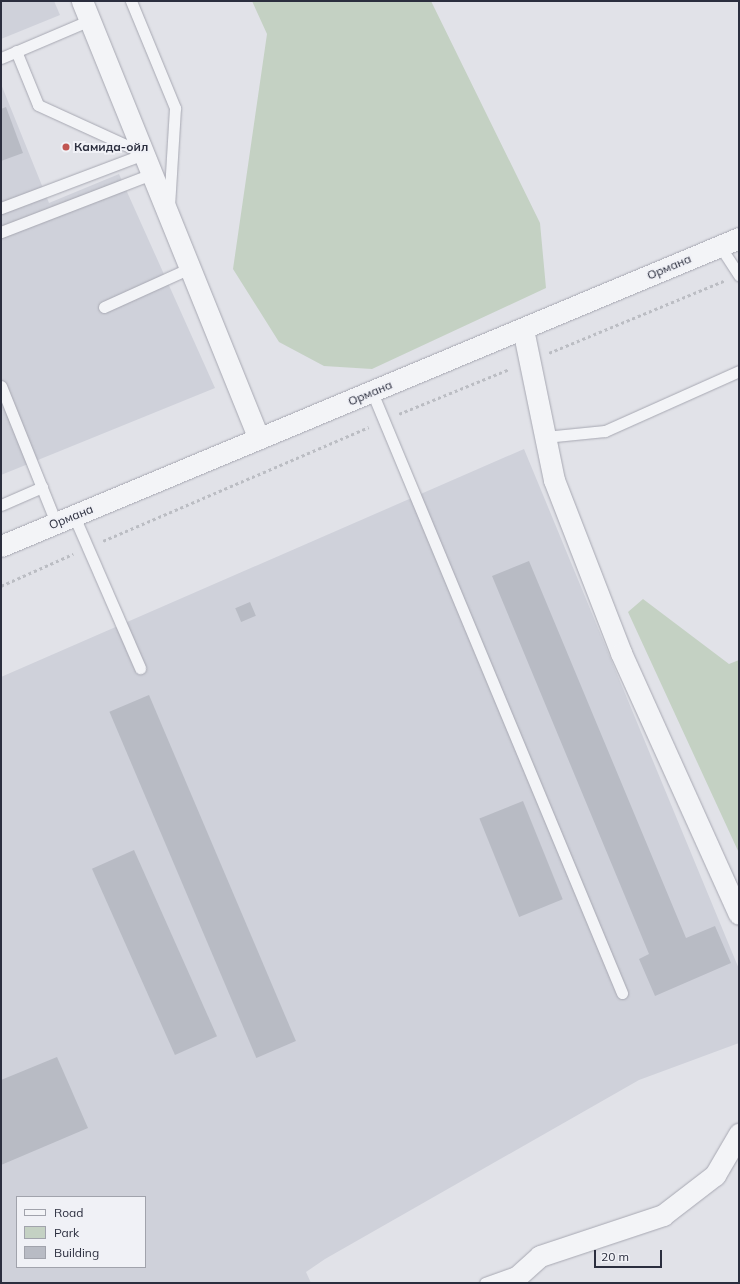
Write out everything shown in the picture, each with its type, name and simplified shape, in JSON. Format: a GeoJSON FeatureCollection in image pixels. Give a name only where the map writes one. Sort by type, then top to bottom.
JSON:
{"type":"FeatureCollection","features":[{"type":"Feature","properties":{"kind":"street"},"geometry":{"type":"LineString","coordinates":[[82,1],[259,439]]}},
{"type":"Feature","properties":{"kind":"street","name":"Ормана"},"geometry":{"type":"LineString","coordinates":[[1,546],[739,238]]}},
{"type":"Feature","properties":{"kind":"street"},"geometry":{"type":"LineString","coordinates":[[523,329],[554,480],[621,654],[739,914]]}},
{"type":"Feature","properties":{"kind":"street"},"geometry":{"type":"LineString","coordinates":[[516,1276],[540,1256],[663,1215],[715,1175],[739,1134]]}},
{"type":"Feature","properties":{"kind":"lane"},"geometry":{"type":"LineString","coordinates":[[131,1],[175,108],[169,216]]}},
{"type":"Feature","properties":{"kind":"lane"},"geometry":{"type":"LineString","coordinates":[[1,58],[90,20]]}},
{"type":"Feature","properties":{"kind":"lane"},"geometry":{"type":"LineString","coordinates":[[16,51],[38,105],[144,154]]}},
{"type":"Feature","properties":{"kind":"lane"},"geometry":{"type":"LineString","coordinates":[[1,208],[144,154]]}},
{"type":"Feature","properties":{"kind":"lane"},"geometry":{"type":"LineString","coordinates":[[1,232],[151,174]]}},
{"type":"Feature","properties":{"kind":"lane"},"geometry":{"type":"LineString","coordinates":[[720,246],[739,275]]}},
{"type":"Feature","properties":{"kind":"lane"},"geometry":{"type":"LineString","coordinates":[[104,307],[190,268]]}},
{"type":"Feature","properties":{"kind":"lane"},"geometry":{"type":"LineString","coordinates":[[545,437],[606,431],[739,371]]}},
{"type":"Feature","properties":{"kind":"lane"},"geometry":{"type":"LineString","coordinates":[[1,386],[42,487],[65,519],[88,547],[140,668]]}},
{"type":"Feature","properties":{"kind":"lane"},"geometry":{"type":"LineString","coordinates":[[372,392],[622,993]]}},
{"type":"Feature","properties":{"kind":"lane"},"geometry":{"type":"LineString","coordinates":[[1,505],[42,487]]}},
{"type":"Feature","properties":{"kind":"lane"},"geometry":{"type":"LineString","coordinates":[[484,1283],[516,1276]]}},
{"type":"Feature","properties":{"kind":"path"},"geometry":{"type":"LineString","coordinates":[[1,586],[88,547],[384,421],[739,275]]}},
{"type":"Feature","properties":{"kind":"shaded area"},"geometry":{"type":"Polygon","coordinates":[[[1,1],[54,1],[60,15],[1,39],[1,1]]]}},
{"type":"Feature","properties":{"kind":"shaded area"},"geometry":{"type":"Polygon","coordinates":[[[1,84],[49,203],[119,174],[215,388],[1,475],[1,84]]]}},
{"type":"Feature","properties":{"kind":"shaded area"},"geometry":{"type":"Polygon","coordinates":[[[524,449],[739,969],[739,1043],[639,1080],[325,1259],[306,1272],[311,1283],[1,1283],[1,677],[524,449]]]}},
{"type":"Feature","properties":{"kind":"green space"},"geometry":{"type":"Polygon","coordinates":[[[252,1],[431,1],[540,223],[546,288],[372,369],[324,366],[279,342],[233,269],[267,34],[252,1]]]}},
{"type":"Feature","properties":{"kind":"green space"},"geometry":{"type":"Polygon","coordinates":[[[643,599],[729,664],[739,660],[739,853],[628,612],[643,599]]]}},
{"type":"Feature","properties":{"kind":"building"},"geometry":{"type":"Polygon","coordinates":[[[6,107],[23,153],[1,161],[1,109],[6,107]]]}},
{"type":"Feature","properties":{"kind":"building"},"geometry":{"type":"Polygon","coordinates":[[[529,561],[686,938],[715,926],[731,963],[655,996],[639,959],[649,954],[492,576],[529,561]]]}},
{"type":"Feature","properties":{"kind":"building"},"geometry":{"type":"Polygon","coordinates":[[[250,602],[256,616],[241,622],[235,608],[250,602]]]}},
{"type":"Feature","properties":{"kind":"building"},"geometry":{"type":"Polygon","coordinates":[[[149,695],[296,1041],[256,1058],[109,712],[149,695]]]}},
{"type":"Feature","properties":{"kind":"building"},"geometry":{"type":"Polygon","coordinates":[[[523,801],[563,899],[519,917],[479,819],[523,801]]]}},
{"type":"Feature","properties":{"kind":"building"},"geometry":{"type":"Polygon","coordinates":[[[134,850],[217,1036],[175,1055],[92,869],[134,850]]]}},
{"type":"Feature","properties":{"kind":"building"},"geometry":{"type":"Polygon","coordinates":[[[57,1057],[88,1128],[1,1165],[1,1080],[57,1057]]]}},
{"type":"Feature","properties":{"kind":"place","name":"Камида-ойл"},"geometry":{"type":"Point","coordinates":[66,147]}}]}
